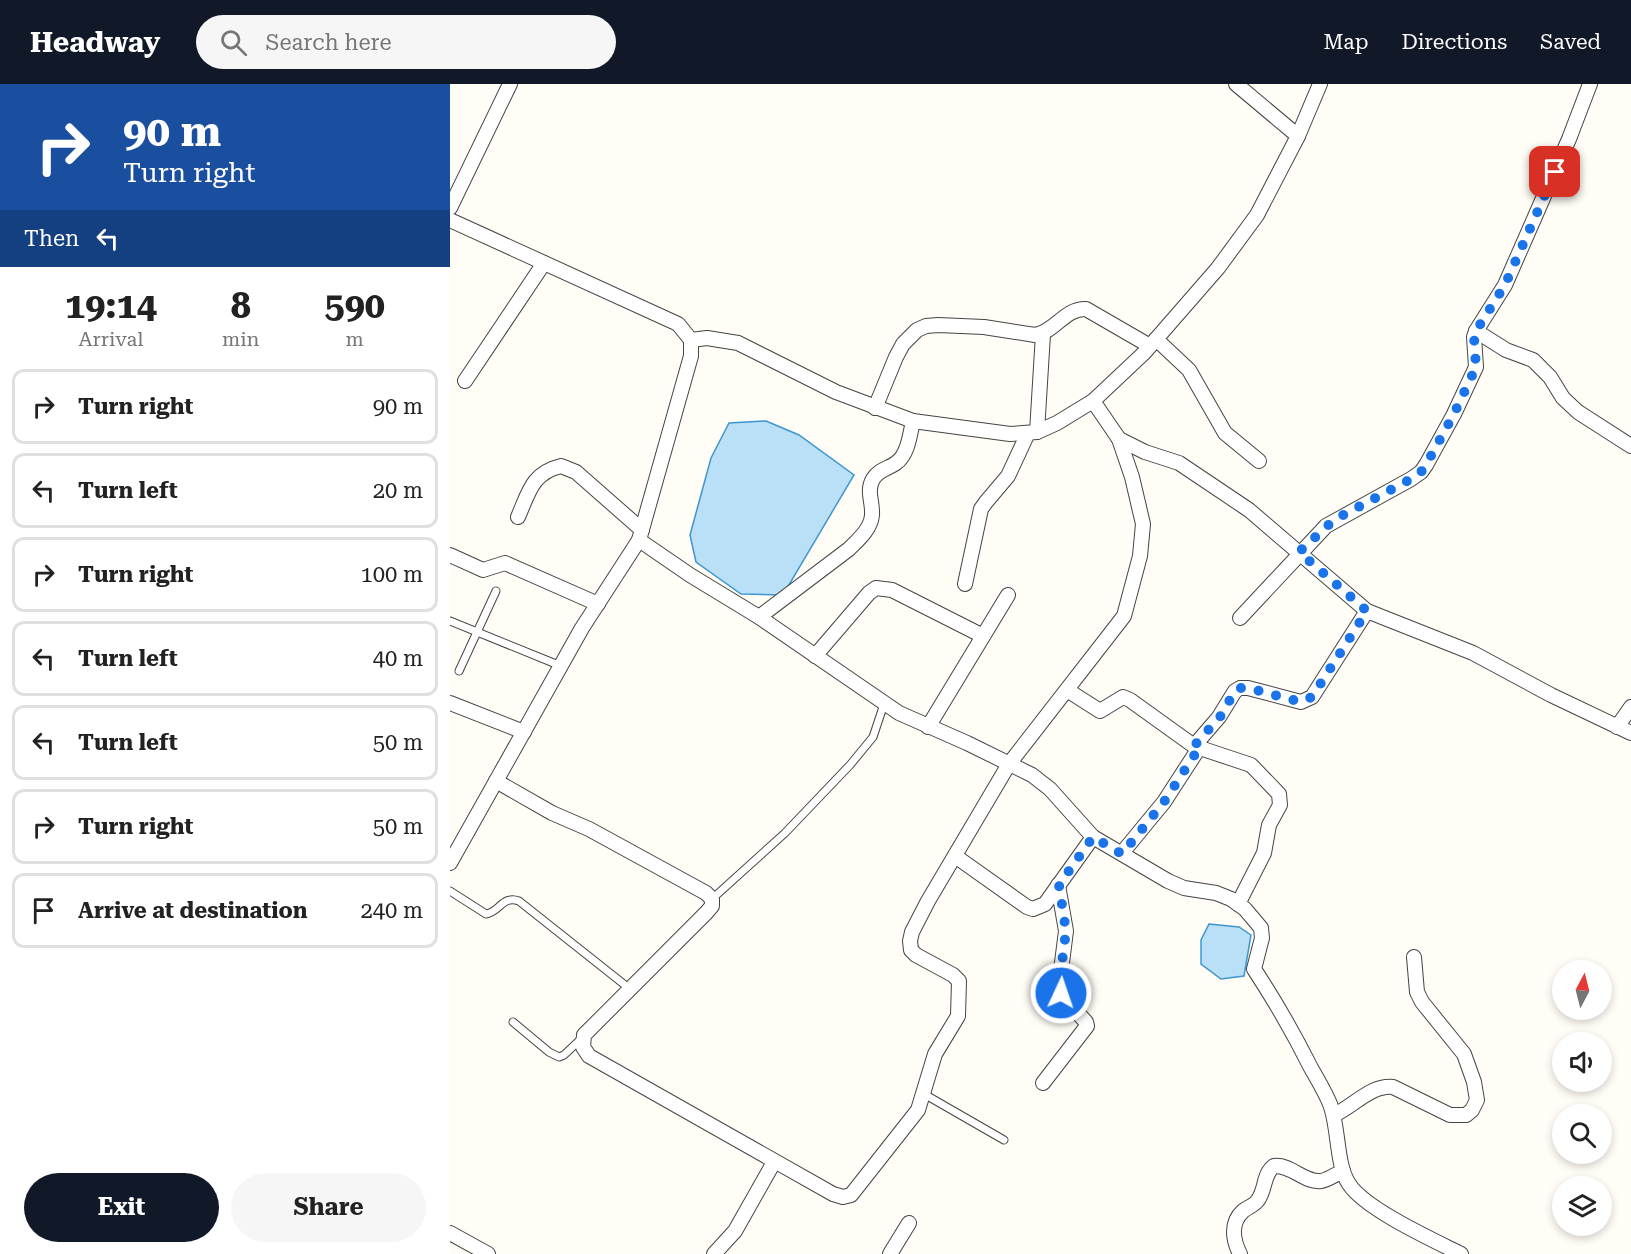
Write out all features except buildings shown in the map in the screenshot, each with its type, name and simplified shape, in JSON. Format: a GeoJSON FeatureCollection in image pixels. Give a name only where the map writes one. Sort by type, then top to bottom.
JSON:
{"type":"FeatureCollection","features":[{"type":"Feature","properties":{"kind":"street"},"geometry":{"type":"LineString","coordinates":[[450,208],[510,84]]}},
{"type":"Feature","properties":{"kind":"street"},"geometry":{"type":"LineString","coordinates":[[1236,84],[1298,136]]}},
{"type":"Feature","properties":{"kind":"street"},"geometry":{"type":"LineString","coordinates":[[691,340],[706,338],[738,343],[836,392],[913,421],[1010,434],[1033,433],[1057,423],[1093,401],[1153,343],[1218,268],[1257,215],[1298,136],[1320,84]]}},
{"type":"Feature","properties":{"kind":"street"},"geometry":{"type":"LineString","coordinates":[[1240,618],[1299,552],[1334,520],[1416,475],[1454,414],[1476,367],[1474,337],[1476,331],[1505,285],[1565,149],[1590,84]]}},
{"type":"Feature","properties":{"kind":"street"},"geometry":{"type":"LineString","coordinates":[[450,220],[678,324],[691,340],[691,356],[641,535],[582,628],[450,863]]}},
{"type":"Feature","properties":{"kind":"street"},"geometry":{"type":"LineString","coordinates":[[465,381],[544,263]]}},
{"type":"Feature","properties":{"kind":"street"},"geometry":{"type":"LineString","coordinates":[[874,408],[903,344],[917,330],[926,326],[938,325],[984,327],[1035,335],[1043,334],[1072,311],[1078,308],[1086,309],[1153,343],[1190,370],[1225,433],[1259,461]]}},
{"type":"Feature","properties":{"kind":"street"},"geometry":{"type":"LineString","coordinates":[[1476,331],[1506,350],[1533,360],[1550,377],[1563,398],[1578,412],[1631,446]]}},
{"type":"Feature","properties":{"kind":"street"},"geometry":{"type":"LineString","coordinates":[[965,584],[981,510],[1008,476],[1033,433],[1043,334]]}},
{"type":"Feature","properties":{"kind":"street"},"geometry":{"type":"LineString","coordinates":[[496,781],[552,813],[589,829],[706,893],[712,900],[712,906],[706,914],[584,1035],[583,1047],[589,1056],[833,1194],[843,1197],[851,1195],[918,1110],[935,1054],[958,1017],[959,981],[953,975],[916,956],[911,950],[910,941],[928,901],[1009,764],[1124,616],[1140,556],[1143,524],[1119,439],[1093,401]]}},
{"type":"Feature","properties":{"kind":"street"},"geometry":{"type":"LineString","coordinates":[[759,617],[849,549],[861,536],[870,524],[873,514],[870,496],[873,479],[879,472],[902,458],[913,421]]}},
{"type":"Feature","properties":{"kind":"street"},"geometry":{"type":"LineString","coordinates":[[1119,439],[1145,452],[1179,463],[1250,510],[1367,611],[1473,653],[1508,673],[1631,733]]}},
{"type":"Feature","properties":{"kind":"street"},"geometry":{"type":"LineString","coordinates":[[518,517],[534,480],[539,474],[561,466],[576,472],[641,535],[690,576],[759,617],[884,704],[1032,776],[1050,789],[1093,837],[1168,881],[1184,888],[1216,893],[1245,909],[1261,928],[1262,938],[1254,969],[1290,1027],[1330,1103],[1342,1110]]}},
{"type":"Feature","properties":{"kind":"street"},"geometry":{"type":"LineString","coordinates":[[450,555],[483,570],[505,563],[598,604]]}},
{"type":"Feature","properties":{"kind":"street"},"geometry":{"type":"LineString","coordinates":[[815,656],[876,588],[892,590],[983,636]]}},
{"type":"Feature","properties":{"kind":"street"},"geometry":{"type":"LineString","coordinates":[[928,727],[1008,595]]}},
{"type":"Feature","properties":{"kind":"street"},"geometry":{"type":"LineString","coordinates":[[1122,854],[1164,802],[1197,747],[1220,717],[1235,691],[1248,688],[1301,702],[1312,697],[1367,611]]}},
{"type":"Feature","properties":{"kind":"street"},"geometry":{"type":"LineString","coordinates":[[1067,690],[1100,711],[1123,697],[1130,700],[1197,747],[1251,765],[1279,794],[1280,805],[1269,825],[1264,853],[1238,904]]}},
{"type":"Feature","properties":{"kind":"street"},"geometry":{"type":"LineString","coordinates":[[450,703],[524,732]]}},
{"type":"Feature","properties":{"kind":"street"},"geometry":{"type":"LineString","coordinates":[[1617,727],[1631,707]]}},
{"type":"Feature","properties":{"kind":"street"},"geometry":{"type":"LineString","coordinates":[[955,856],[1033,909],[1045,904],[1093,837]]}},
{"type":"Feature","properties":{"kind":"street"},"geometry":{"type":"LineString","coordinates":[[1043,1083],[1087,1026],[1064,998],[1059,986],[1066,931],[1059,885]]}},
{"type":"Feature","properties":{"kind":"street"},"geometry":{"type":"LineString","coordinates":[[1342,1110],[1375,1088],[1383,1086],[1393,1087],[1450,1115],[1466,1115],[1472,1110],[1477,1100],[1474,1082],[1464,1054],[1428,1011],[1417,992],[1414,957]]}},
{"type":"Feature","properties":{"kind":"street"},"geometry":{"type":"LineString","coordinates":[[1342,1110],[1343,1171],[1348,1183],[1370,1203],[1461,1254]]}},
{"type":"Feature","properties":{"kind":"street"},"geometry":{"type":"LineString","coordinates":[[714,1254],[735,1231],[774,1162]]}},
{"type":"Feature","properties":{"kind":"street"},"geometry":{"type":"LineString","coordinates":[[1240,1254],[1234,1242],[1233,1231],[1236,1222],[1245,1209],[1257,1201],[1268,1173],[1274,1166],[1286,1167],[1314,1181],[1327,1179],[1343,1171]]}},
{"type":"Feature","properties":{"kind":"street"},"geometry":{"type":"LineString","coordinates":[[890,1254],[909,1223]]}},
{"type":"Feature","properties":{"kind":"street"},"geometry":{"type":"LineString","coordinates":[[450,1233],[488,1254]]}},
{"type":"Feature","properties":{"kind":"lane"},"geometry":{"type":"LineString","coordinates":[[459,671],[496,591]]}},
{"type":"Feature","properties":{"kind":"lane"},"geometry":{"type":"LineString","coordinates":[[450,621],[561,666]]}},
{"type":"Feature","properties":{"kind":"lane"},"geometry":{"type":"LineString","coordinates":[[712,900],[785,832],[858,756],[873,737],[884,704]]}},
{"type":"Feature","properties":{"kind":"lane"},"geometry":{"type":"LineString","coordinates":[[450,891],[486,914],[496,911],[504,901],[519,901],[630,989]]}},
{"type":"Feature","properties":{"kind":"lane"},"geometry":{"type":"LineString","coordinates":[[513,1023],[549,1052],[560,1057],[584,1035]]}},
{"type":"Feature","properties":{"kind":"lane"},"geometry":{"type":"LineString","coordinates":[[924,1094],[1004,1140]]}},
{"type":"Feature","properties":{"kind":"water"},"geometry":{"type":"Polygon","coordinates":[[[766,421],[799,435],[854,475],[783,595],[741,594],[696,562],[690,535],[711,458],[729,423],[766,421]]]}},
{"type":"Feature","properties":{"kind":"water"},"geometry":{"type":"Polygon","coordinates":[[[1209,924],[1239,927],[1251,935],[1244,976],[1221,979],[1201,964],[1201,940],[1209,924]]]}},
{"type":"Feature","properties":{"kind":"route"},"geometry":{"type":"LineString","coordinates":[[1061,993],[1059,986],[1066,931],[1059,885],[1093,837],[1122,854],[1164,802],[1199,748],[1194,746],[1220,717],[1235,691],[1248,688],[1301,702],[1306,701],[1312,697],[1367,611],[1299,552],[1334,520],[1411,479],[1426,465],[1476,367],[1474,345],[1476,331],[1505,285],[1555,172]]}}]}
